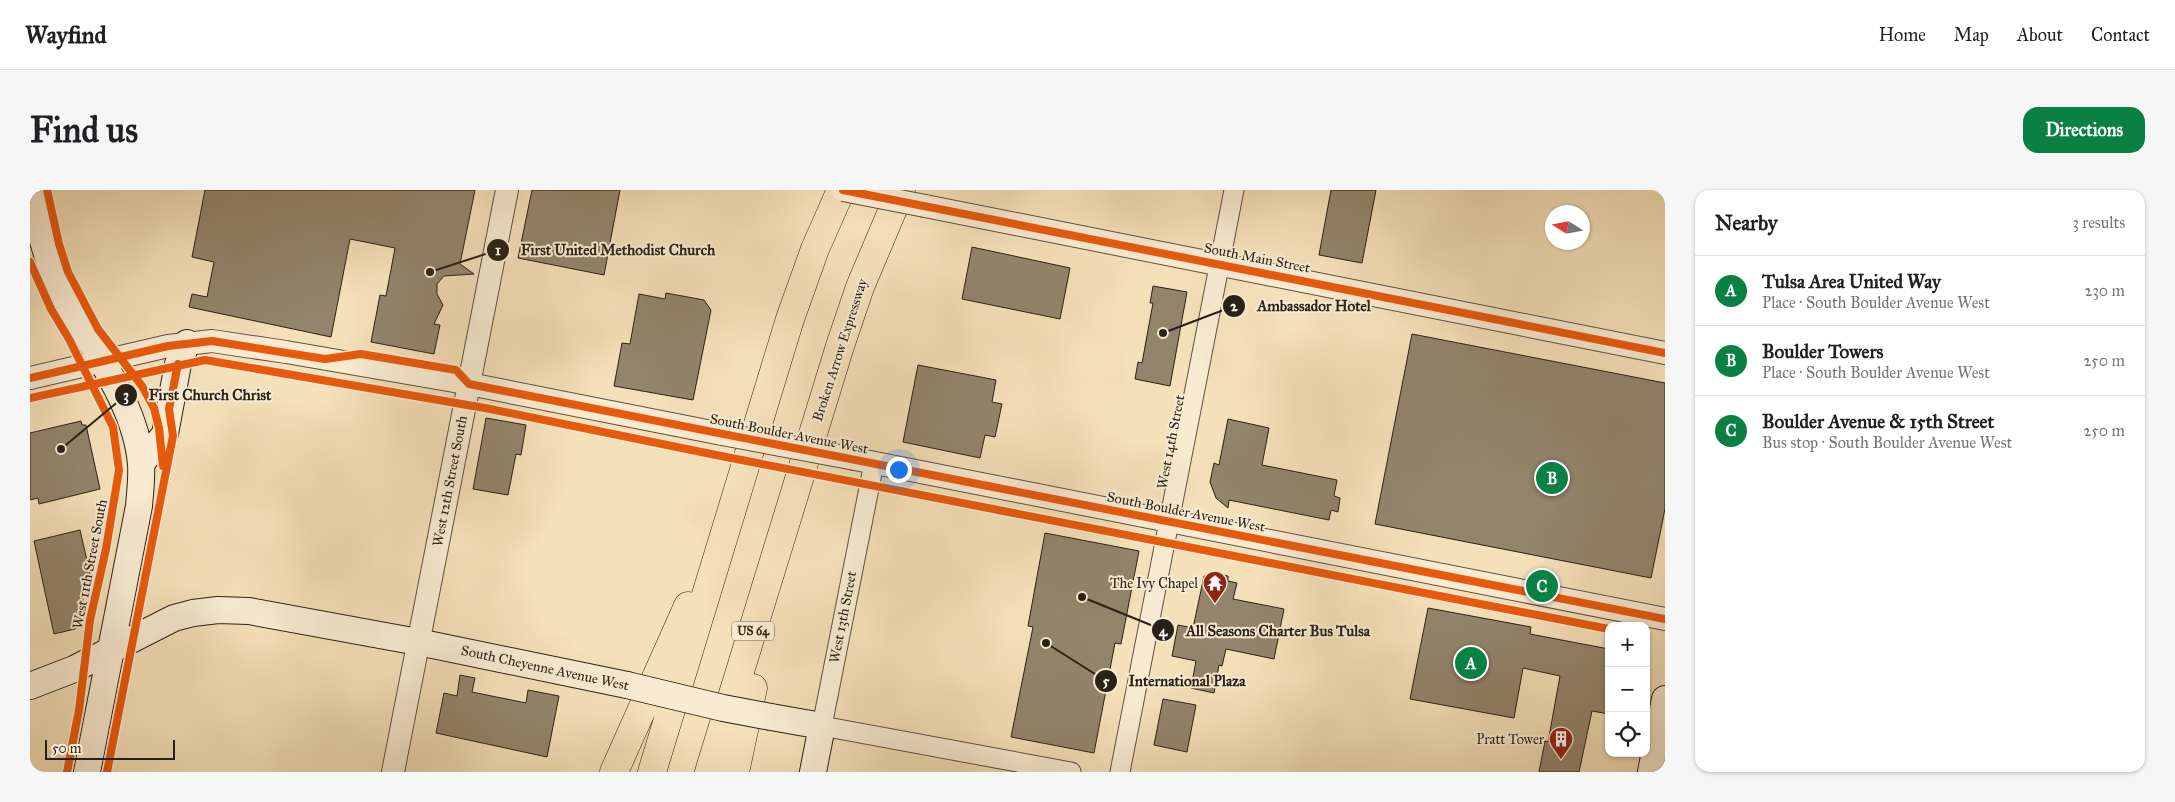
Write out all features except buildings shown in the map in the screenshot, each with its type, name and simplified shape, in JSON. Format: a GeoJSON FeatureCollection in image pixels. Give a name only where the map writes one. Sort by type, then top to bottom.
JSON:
{"type":"FeatureCollection","features":[{"type":"Feature","properties":{"kind":"highway"},"geometry":{"type":"LineString","coordinates":[[652,772],[790,318],[815,249],[842,190]]}},
{"type":"Feature","properties":{"kind":"highway","name":"Broken Arrow Expressway"},"geometry":{"type":"LineString","coordinates":[[709,772],[860,287],[901,190]]}},
{"type":"Feature","properties":{"kind":"highway"},"geometry":{"type":"LineString","coordinates":[[735,772],[797,489]]}},
{"type":"Feature","properties":{"kind":"highway"},"geometry":{"type":"LineString","coordinates":[[614,772],[734,505]]}},
{"type":"Feature","properties":{"kind":"main road"},"geometry":{"type":"LineString","coordinates":[[31,190],[45,245],[58,283],[127,410],[141,464],[139,506],[87,772]]}},
{"type":"Feature","properties":{"kind":"main road"},"geometry":{"type":"LineString","coordinates":[[141,464],[165,434],[178,364],[187,343]]}},
{"type":"Feature","properties":{"kind":"main road","name":"South Cheyenne Avenue West"},"geometry":{"type":"LineString","coordinates":[[30,686],[74,669],[174,618],[193,613],[218,610],[250,611],[418,642],[627,685],[723,708],[772,710],[824,718]]}},
{"type":"Feature","properties":{"kind":"main road"},"geometry":{"type":"LineString","coordinates":[[1651,772],[1665,699]]}},
{"type":"Feature","properties":{"kind":"main road","name":"West 13th Street"},"geometry":{"type":"LineString","coordinates":[[813,772],[824,718]]}},
{"type":"Feature","properties":{"kind":"street","name":"West 12th Street South"},"geometry":{"type":"LineString","coordinates":[[393,772],[508,190]]}},
{"type":"Feature","properties":{"kind":"street","name":"South Main Street"},"geometry":{"type":"LineString","coordinates":[[842,190],[1665,353]]}},
{"type":"Feature","properties":{"kind":"street","name":"West 14th Street"},"geometry":{"type":"LineString","coordinates":[[1120,772],[1234,190]]}},
{"type":"Feature","properties":{"kind":"street","name":"South Boulder Avenue West"},"geometry":{"type":"LineString","coordinates":[[30,378],[139,352],[187,343],[212,341],[469,384],[1665,619]]}},
{"type":"Feature","properties":{"kind":"street","name":"West 13th Street"},"geometry":{"type":"LineString","coordinates":[[824,718],[864,461]]}},
{"type":"Feature","properties":{"kind":"street","name":"South Cheyenne Avenue West"},"geometry":{"type":"LineString","coordinates":[[824,718],[1071,772]]}},
{"type":"Feature","properties":{"kind":"cycle path"},"geometry":{"type":"LineString","coordinates":[[47,190],[59,244],[68,272],[98,329],[142,386],[154,408],[159,428],[163,466]]}},
{"type":"Feature","properties":{"kind":"cycle path"},"geometry":{"type":"LineString","coordinates":[[843,190],[1665,353]]}},
{"type":"Feature","properties":{"kind":"cycle path","name":"West 11th Street South"},"geometry":{"type":"LineString","coordinates":[[30,262],[51,309],[69,339],[113,427],[119,470],[106,549],[90,620],[79,710],[67,772]]}},
{"type":"Feature","properties":{"kind":"cycle path"},"geometry":{"type":"LineString","coordinates":[[30,378],[168,346],[212,341],[325,359],[361,354],[456,370],[469,384],[1665,619]]}},
{"type":"Feature","properties":{"kind":"cycle path"},"geometry":{"type":"LineString","coordinates":[[30,398],[205,360],[485,408],[716,455],[1605,628]]}},
{"type":"Feature","properties":{"kind":"cycle path"},"geometry":{"type":"LineString","coordinates":[[107,772],[173,436],[169,409],[178,364]]}},
{"type":"Feature","properties":{"kind":"place","name":"First United Methodist Church"},"geometry":{"type":"Point","coordinates":[430,272]}},
{"type":"Feature","properties":{"kind":"place","name":"Ambassador Hotel"},"geometry":{"type":"Point","coordinates":[1163,333]}},
{"type":"Feature","properties":{"kind":"place","name":"First Church Christ"},"geometry":{"type":"Point","coordinates":[61,449]}},
{"type":"Feature","properties":{"kind":"place","name":"Boulder Towers"},"geometry":{"type":"Point","coordinates":[1552,478]}},
{"type":"Feature","properties":{"kind":"place","name":"Boulder Avenue & 15th Street"},"geometry":{"type":"Point","coordinates":[1542,586]}},
{"type":"Feature","properties":{"kind":"place","name":"All Seasons Charter Bus Tulsa"},"geometry":{"type":"Point","coordinates":[1082,597]}},
{"type":"Feature","properties":{"kind":"place","name":"The Ivy Chapel"},"geometry":{"type":"Point","coordinates":[1215,604]}},
{"type":"Feature","properties":{"kind":"place","name":"International Plaza"},"geometry":{"type":"Point","coordinates":[1046,643]}},
{"type":"Feature","properties":{"kind":"place","name":"Tulsa Area United Way"},"geometry":{"type":"Point","coordinates":[1471,663]}},
{"type":"Feature","properties":{"kind":"place","name":"Pratt Tower"},"geometry":{"type":"Point","coordinates":[1561,760]}}]}
